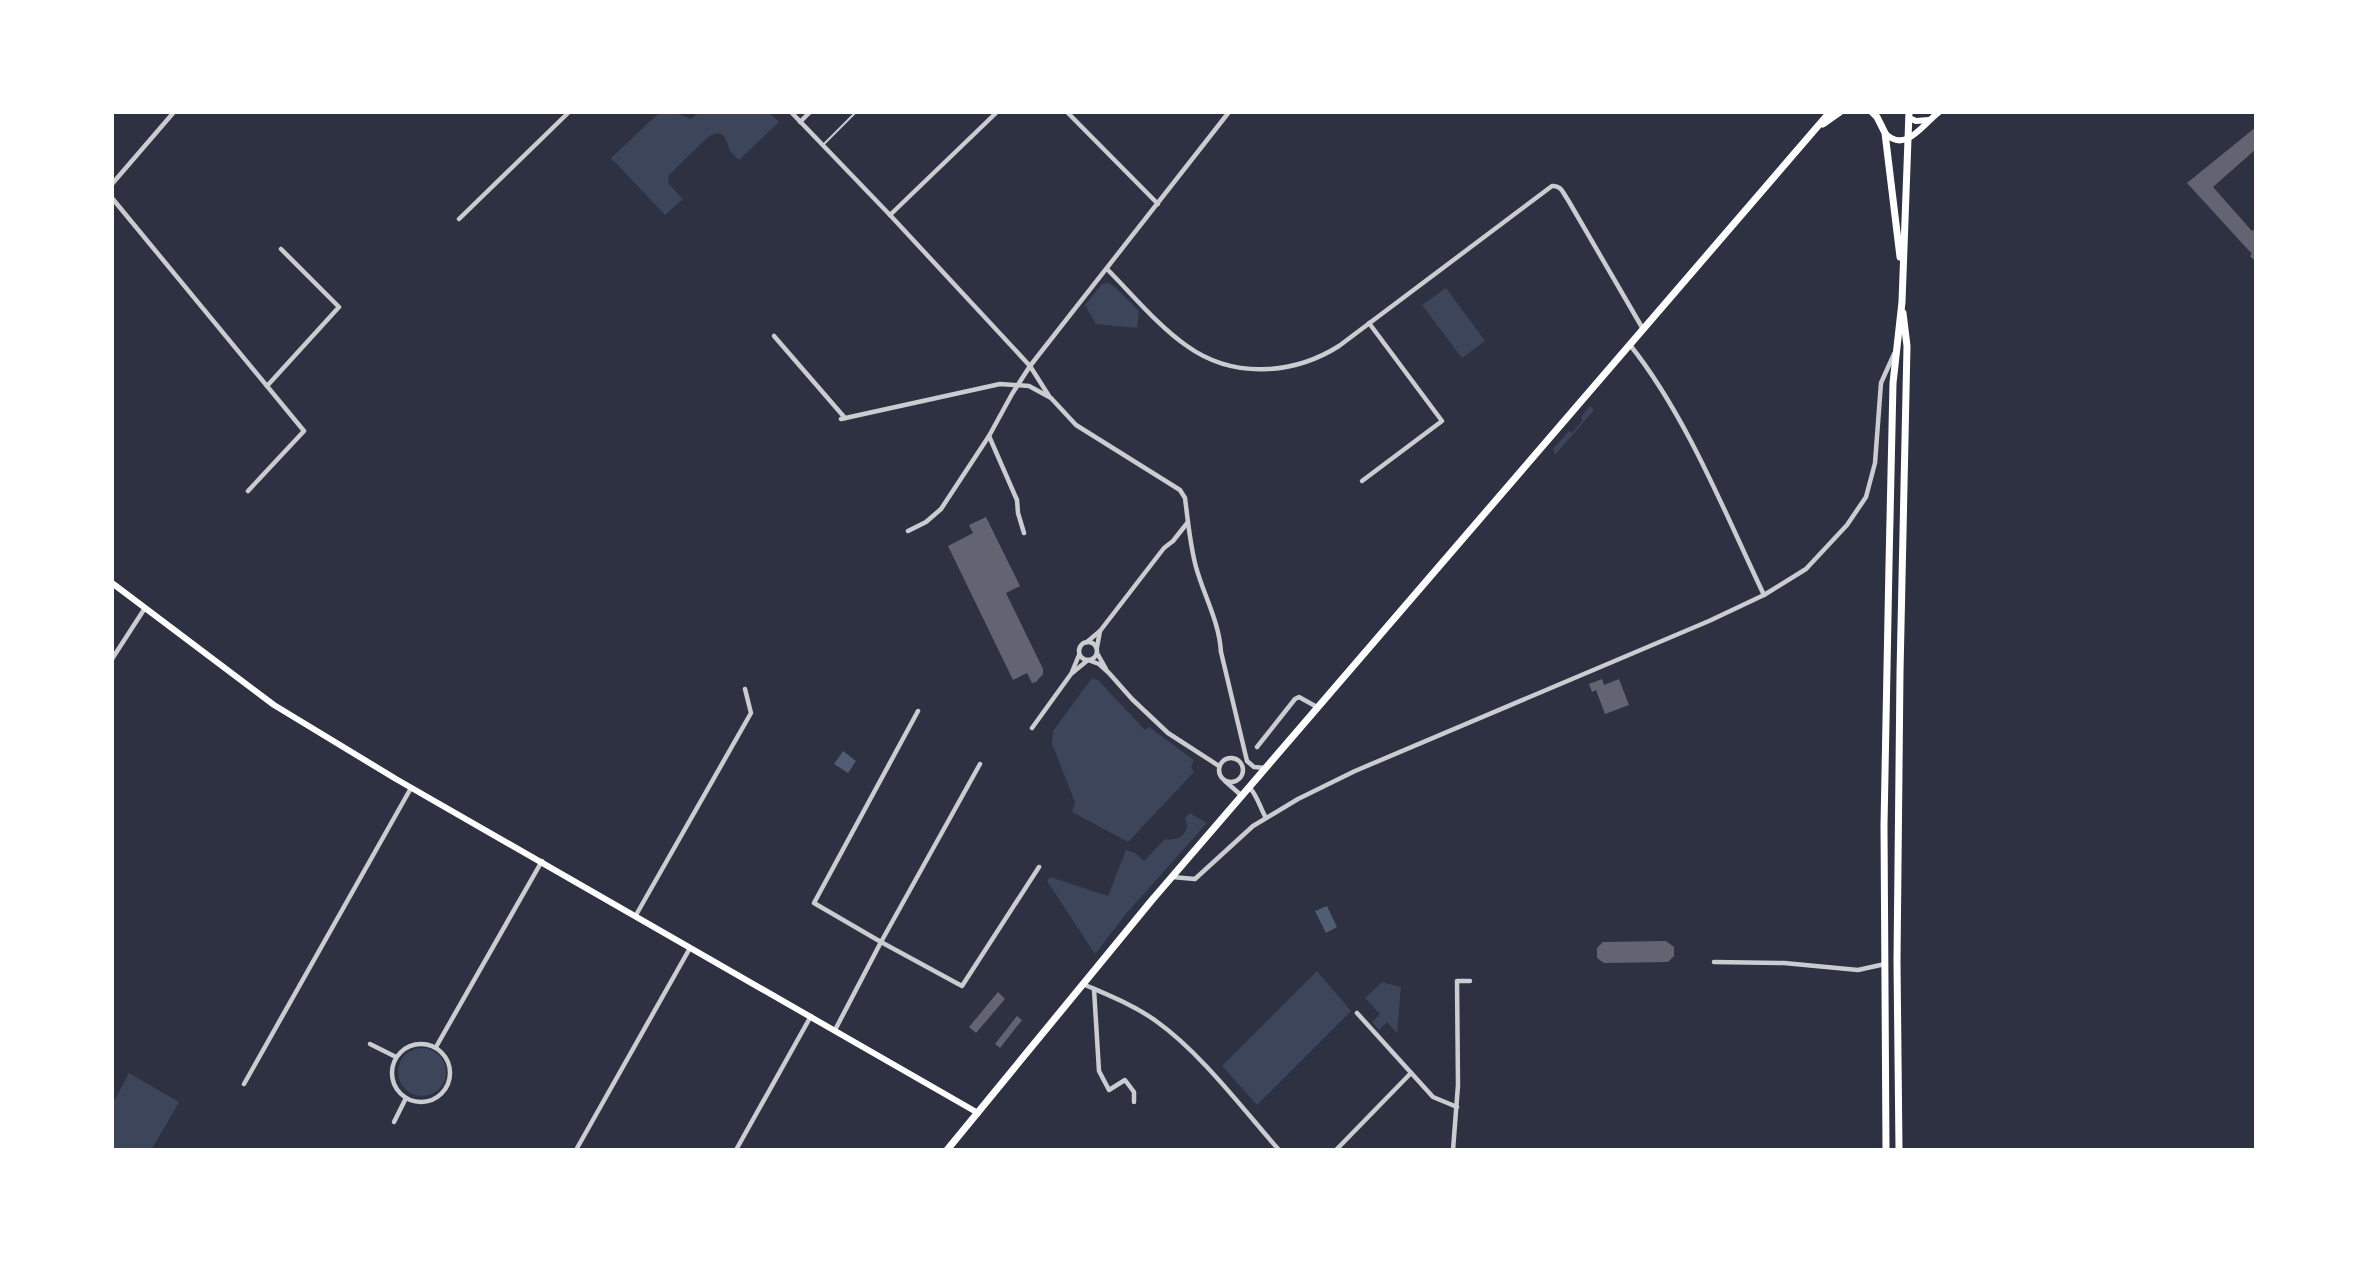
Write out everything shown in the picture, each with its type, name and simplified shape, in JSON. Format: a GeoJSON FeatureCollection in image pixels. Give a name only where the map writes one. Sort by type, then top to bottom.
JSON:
{"type":"FeatureCollection","features":[{"type":"Feature","properties":{"kind":"main road"},"geometry":{"type":"LineString","coordinates":[[947,1149],[1172,877],[1830,112]]}},
{"type":"Feature","properties":{"kind":"main road"},"geometry":{"type":"LineString","coordinates":[[1814,130],[1840,112]]}},
{"type":"Feature","properties":{"kind":"main road"},"geometry":{"type":"LineString","coordinates":[[1872,112],[1885,133],[1892,140],[1900,142],[1909,139],[1939,112]]}},
{"type":"Feature","properties":{"kind":"main road"},"geometry":{"type":"LineString","coordinates":[[1908,114],[1916,121],[1929,120]]}},
{"type":"Feature","properties":{"kind":"main road"},"geometry":{"type":"LineString","coordinates":[[1886,1149],[1886,673],[1895,351],[1902,302],[1908,114]]}},
{"type":"Feature","properties":{"kind":"main road"},"geometry":{"type":"LineString","coordinates":[[1885,133],[1895,229],[1903,275]]}},
{"type":"Feature","properties":{"kind":"main road"},"geometry":{"type":"LineString","coordinates":[[1899,1149],[1897,961],[1899,707],[1907,356],[1902,302]]}},
{"type":"Feature","properties":{"kind":"main road"},"geometry":{"type":"LineString","coordinates":[[112,583],[274,705],[411,788],[542,861],[978,1113]]}},
{"type":"Feature","properties":{"kind":"street"},"geometry":{"type":"LineString","coordinates":[[459,219],[569,112]]}},
{"type":"Feature","properties":{"kind":"street"},"geometry":{"type":"LineString","coordinates":[[791,112],[1030,366],[1051,398],[1077,425],[1180,490],[1185,498],[1192,551],[1217,627],[1247,761],[1254,767],[1261,769],[1268,767]]}},
{"type":"Feature","properties":{"kind":"street"},"geometry":{"type":"LineString","coordinates":[[800,122],[810,112]]}},
{"type":"Feature","properties":{"kind":"street"},"geometry":{"type":"LineString","coordinates":[[890,215],[997,112]]}},
{"type":"Feature","properties":{"kind":"street"},"geometry":{"type":"LineString","coordinates":[[1067,112],[1158,204]]}},
{"type":"Feature","properties":{"kind":"street"},"geometry":{"type":"LineString","coordinates":[[908,531],[937,514],[989,436],[1030,366],[1229,112]]}},
{"type":"Feature","properties":{"kind":"street"},"geometry":{"type":"LineString","coordinates":[[112,184],[171,113]]}},
{"type":"Feature","properties":{"kind":"street"},"geometry":{"type":"LineString","coordinates":[[1107,269],[1179,340],[1204,356],[1225,365],[1251,370],[1292,367],[1327,354],[1552,186],[1556,186],[1560,187],[1643,329]]}},
{"type":"Feature","properties":{"kind":"street"},"geometry":{"type":"LineString","coordinates":[[112,198],[304,431],[248,491]]}},
{"type":"Feature","properties":{"kind":"street"},"geometry":{"type":"LineString","coordinates":[[267,386],[339,307],[281,249]]}},
{"type":"Feature","properties":{"kind":"street"},"geometry":{"type":"LineString","coordinates":[[1362,481],[1442,421],[1369,323]]}},
{"type":"Feature","properties":{"kind":"street"},"geometry":{"type":"LineString","coordinates":[[774,336],[843,419],[1000,384],[1029,386],[1051,398]]}},
{"type":"Feature","properties":{"kind":"street"},"geometry":{"type":"LineString","coordinates":[[1630,345],[1643,362],[1701,460],[1764,595]]}},
{"type":"Feature","properties":{"kind":"street"},"geometry":{"type":"LineString","coordinates":[[1172,877],[1196,879],[1246,832],[1266,818],[1298,799],[1355,771],[1584,676],[1709,621],[1764,595],[1806,569],[1839,534],[1866,497],[1875,463],[1881,383],[1895,351]]}},
{"type":"Feature","properties":{"kind":"street"},"geometry":{"type":"LineString","coordinates":[[989,436],[1017,500],[1024,533]]}},
{"type":"Feature","properties":{"kind":"street"},"geometry":{"type":"LineString","coordinates":[[1032,728],[1071,674],[1079,654],[1079,647],[1100,631],[1164,548],[1173,541],[1188,522]]}},
{"type":"Feature","properties":{"kind":"street"},"geometry":{"type":"LineString","coordinates":[[112,659],[145,608]]}},
{"type":"Feature","properties":{"kind":"street"},"geometry":{"type":"LineString","coordinates":[[1071,674],[1094,658],[1100,631]]}},
{"type":"Feature","properties":{"kind":"street"},"geometry":{"type":"LineString","coordinates":[[1087,642],[1093,643],[1109,673]]}},
{"type":"Feature","properties":{"kind":"street"},"geometry":{"type":"LineString","coordinates":[[1079,654],[1099,664],[1168,733],[1219,766]]}},
{"type":"Feature","properties":{"kind":"street"},"geometry":{"type":"LineString","coordinates":[[636,915],[751,713],[745,689]]}},
{"type":"Feature","properties":{"kind":"street"},"geometry":{"type":"LineString","coordinates":[[1257,747],[1295,699],[1299,697],[1317,707]]}},
{"type":"Feature","properties":{"kind":"street"},"geometry":{"type":"LineString","coordinates":[[918,711],[814,903],[962,986],[1039,867]]}},
{"type":"Feature","properties":{"kind":"street"},"geometry":{"type":"LineString","coordinates":[[1223,779],[1231,782],[1238,779],[1243,772],[1242,764],[1232,757],[1224,759],[1219,766],[1219,773],[1223,779],[1242,796]]}},
{"type":"Feature","properties":{"kind":"street"},"geometry":{"type":"LineString","coordinates":[[835,1030],[980,764]]}},
{"type":"Feature","properties":{"kind":"street"},"geometry":{"type":"LineString","coordinates":[[244,1083],[411,788]]}},
{"type":"Feature","properties":{"kind":"street"},"geometry":{"type":"LineString","coordinates":[[1250,788],[1256,795],[1266,818]]}},
{"type":"Feature","properties":{"kind":"street"},"geometry":{"type":"LineString","coordinates":[[436,1047],[542,861]]}},
{"type":"Feature","properties":{"kind":"street"},"geometry":{"type":"LineString","coordinates":[[576,1149],[690,948]]}},
{"type":"Feature","properties":{"kind":"street"},"geometry":{"type":"LineString","coordinates":[[1714,962],[1784,963],[1858,970],[1885,964]]}},
{"type":"Feature","properties":{"kind":"street"},"geometry":{"type":"LineString","coordinates":[[1453,1149],[1457,1107],[1457,981],[1470,981]]}},
{"type":"Feature","properties":{"kind":"street"},"geometry":{"type":"LineString","coordinates":[[1083,984],[1139,1010],[1168,1030],[1210,1071],[1280,1149]]}},
{"type":"Feature","properties":{"kind":"street"},"geometry":{"type":"LineString","coordinates":[[1094,989],[1099,1071],[1109,1090],[1125,1080],[1134,1092],[1134,1102]]}},
{"type":"Feature","properties":{"kind":"street"},"geometry":{"type":"LineString","coordinates":[[1357,1013],[1433,1097],[1457,1107]]}},
{"type":"Feature","properties":{"kind":"street"},"geometry":{"type":"LineString","coordinates":[[736,1149],[811,1016]]}},
{"type":"Feature","properties":{"kind":"street"},"geometry":{"type":"LineString","coordinates":[[370,1044],[396,1058]]}},
{"type":"Feature","properties":{"kind":"street"},"geometry":{"type":"LineString","coordinates":[[428,1044],[436,1047],[449,1063],[451,1073],[444,1092],[426,1102],[406,1098],[394,1084],[392,1075],[396,1058],[410,1046],[428,1044]]}},
{"type":"Feature","properties":{"kind":"street"},"geometry":{"type":"LineString","coordinates":[[1336,1149],[1411,1073]]}},
{"type":"Feature","properties":{"kind":"street"},"geometry":{"type":"LineString","coordinates":[[394,1122],[406,1098]]}},
{"type":"Feature","properties":{"kind":"lane"},"geometry":{"type":"LineString","coordinates":[[823,145],[856,112]]}},
{"type":"Feature","properties":{"kind":"shaded area"},"geometry":{"type":"Polygon","coordinates":[[[659,113],[677,113],[691,119],[698,113],[770,113],[779,122],[739,160],[731,151],[723,135],[717,133],[708,137],[668,176],[669,184],[683,199],[665,215],[611,158],[659,113]]]}},
{"type":"Feature","properties":{"kind":"shaded area"},"geometry":{"type":"Polygon","coordinates":[[[1108,283],[1139,311],[1137,328],[1096,324],[1085,305],[1102,284],[1108,283]]]}},
{"type":"Feature","properties":{"kind":"shaded area"},"geometry":{"type":"Polygon","coordinates":[[[1446,288],[1485,341],[1462,358],[1422,305],[1446,288]]]}},
{"type":"Feature","properties":{"kind":"shaded area"},"geometry":{"type":"Polygon","coordinates":[[[1590,406],[1594,410],[1555,455],[1553,449],[1569,431],[1572,433],[1583,420],[1581,417],[1590,406]]]}},
{"type":"Feature","properties":{"kind":"shaded area"},"geometry":{"type":"Polygon","coordinates":[[[1092,678],[1098,680],[1145,730],[1149,727],[1194,760],[1191,767],[1194,772],[1128,842],[1072,812],[1075,802],[1052,744],[1053,731],[1092,678]]]}},
{"type":"Feature","properties":{"kind":"shaded area"},"geometry":{"type":"Polygon","coordinates":[[[843,751],[856,761],[848,773],[834,764],[843,751]]]}},
{"type":"Feature","properties":{"kind":"shaded area"},"geometry":{"type":"Polygon","coordinates":[[[1190,813],[1207,823],[1125,915],[1095,954],[1047,881],[1050,877],[1108,896],[1126,850],[1135,853],[1144,861],[1165,839],[1175,839],[1183,835],[1187,828],[1185,818],[1190,813]]]}},
{"type":"Feature","properties":{"kind":"shaded area"},"geometry":{"type":"Polygon","coordinates":[[[1327,906],[1337,927],[1326,933],[1315,911],[1327,906]]]}},
{"type":"Feature","properties":{"kind":"shaded area"},"geometry":{"type":"Polygon","coordinates":[[[1317,971],[1351,1011],[1257,1105],[1222,1066],[1317,971]]]}},
{"type":"Feature","properties":{"kind":"shaded area"},"geometry":{"type":"Polygon","coordinates":[[[1382,982],[1401,987],[1397,1033],[1387,1022],[1379,1030],[1372,1022],[1380,1014],[1365,998],[1382,982]]]}},
{"type":"Feature","properties":{"kind":"shaded area"},"geometry":{"type":"Polygon","coordinates":[[[417,1048],[427,1048],[439,1055],[446,1067],[446,1077],[439,1089],[427,1096],[417,1096],[402,1085],[398,1077],[398,1067],[409,1052],[417,1048]]]}},
{"type":"Feature","properties":{"kind":"shaded area"},"geometry":{"type":"Polygon","coordinates":[[[129,1073],[179,1102],[152,1149],[113,1149],[113,1103],[129,1073]]]}},
{"type":"Feature","properties":{"kind":"building"},"geometry":{"type":"Polygon","coordinates":[[[2256,127],[2256,149],[2213,187],[2252,231],[2256,228],[2256,262],[2250,256],[2252,254],[2187,183],[2256,127]]]}},
{"type":"Feature","properties":{"kind":"building"},"geometry":{"type":"Polygon","coordinates":[[[986,517],[1020,586],[1006,593],[1043,669],[1043,674],[1036,682],[1032,683],[1027,673],[1013,680],[948,546],[973,533],[969,525],[986,517]]]}},
{"type":"Feature","properties":{"kind":"building"},"geometry":{"type":"Polygon","coordinates":[[[1602,679],[1604,685],[1619,679],[1629,705],[1605,714],[1596,690],[1592,692],[1589,684],[1602,679]]]}},
{"type":"Feature","properties":{"kind":"building"},"geometry":{"type":"Polygon","coordinates":[[[1666,941],[1674,947],[1674,956],[1668,962],[1604,963],[1597,958],[1597,948],[1603,942],[1666,941]]]}},
{"type":"Feature","properties":{"kind":"building"},"geometry":{"type":"Polygon","coordinates":[[[998,992],[1005,999],[976,1033],[969,1027],[998,992]]]}},
{"type":"Feature","properties":{"kind":"building"},"geometry":{"type":"Polygon","coordinates":[[[1017,1016],[1022,1020],[1000,1048],[995,1044],[1017,1016]]]}}]}
